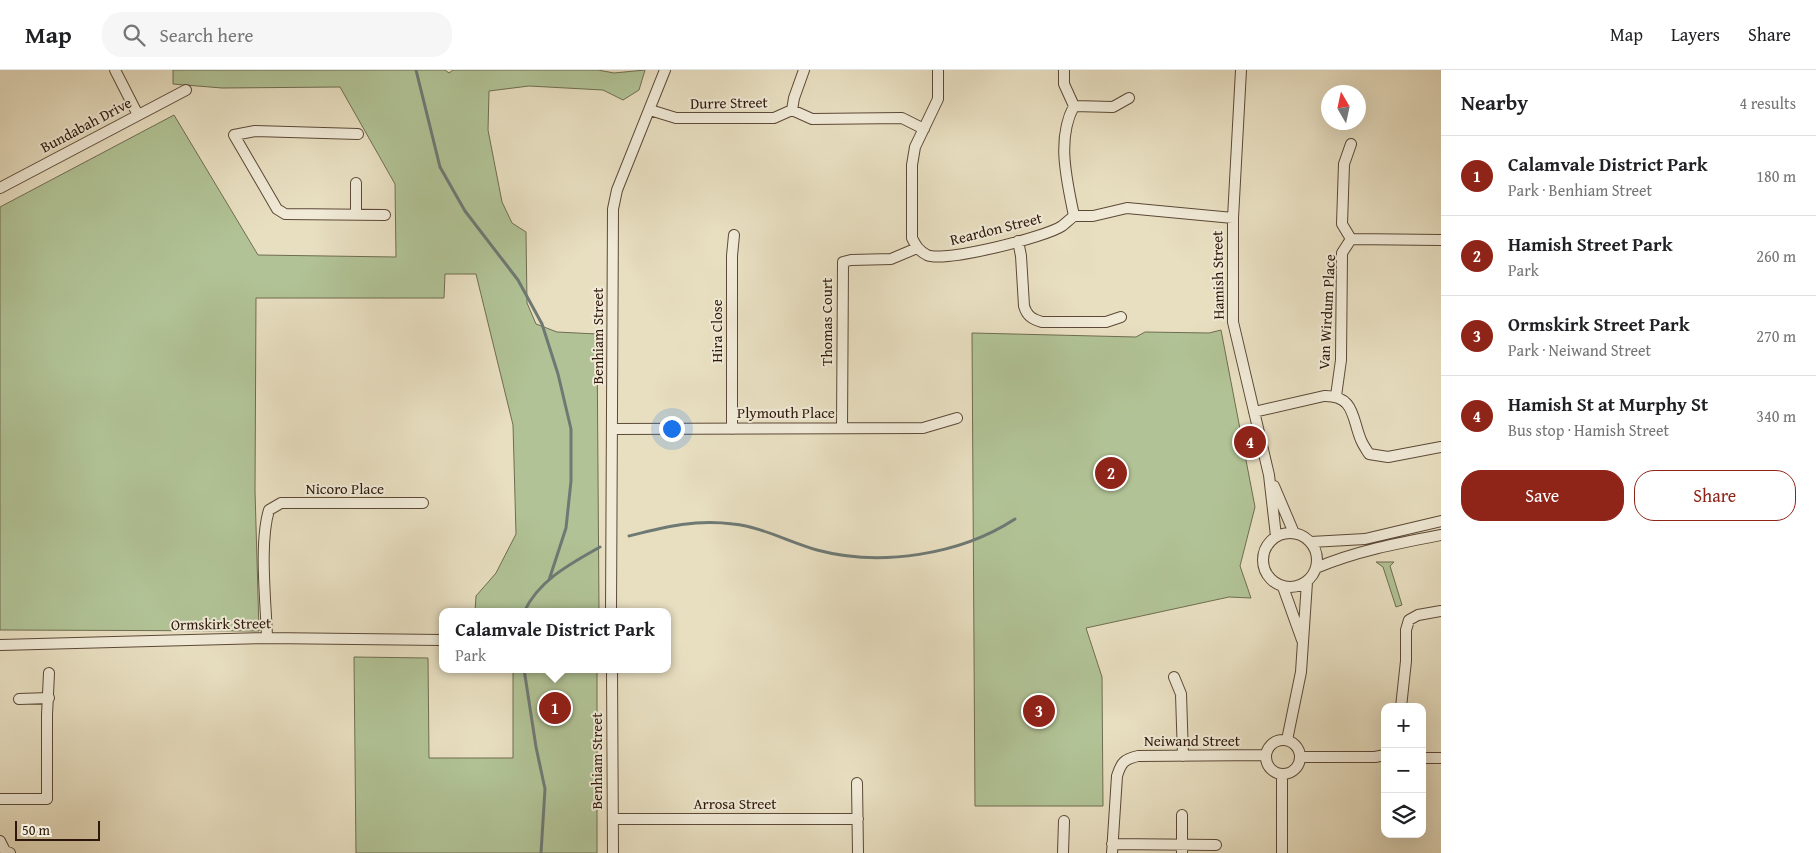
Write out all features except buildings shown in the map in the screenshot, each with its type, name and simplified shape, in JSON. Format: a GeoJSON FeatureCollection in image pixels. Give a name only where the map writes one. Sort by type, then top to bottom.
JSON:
{"type":"FeatureCollection","features":[{"type":"Feature","properties":{"kind":"street"},"geometry":{"type":"LineString","coordinates":[[115,70],[138,115]]}},
{"type":"Feature","properties":{"kind":"street","name":"Benhiam Street"},"geometry":{"type":"LineString","coordinates":[[611,608],[613,208],[617,190],[665,70]]}},
{"type":"Feature","properties":{"kind":"street"},"geometry":{"type":"LineString","coordinates":[[804,70],[794,98],[792,110],[812,119],[902,118],[924,129]]}},
{"type":"Feature","properties":{"kind":"street"},"geometry":{"type":"LineString","coordinates":[[917,248],[912,238],[912,165],[915,147],[938,99],[938,70]]}},
{"type":"Feature","properties":{"kind":"street"},"geometry":{"type":"LineString","coordinates":[[1064,70],[1064,84],[1074,106]]}},
{"type":"Feature","properties":{"kind":"street","name":"Hamish Street"},"geometry":{"type":"LineString","coordinates":[[1241,70],[1233,218],[1233,322],[1269,475],[1276,536]]}},
{"type":"Feature","properties":{"kind":"street","name":"Bundabah Drive"},"geometry":{"type":"LineString","coordinates":[[0,188],[186,90]]}},
{"type":"Feature","properties":{"kind":"street"},"geometry":{"type":"LineString","coordinates":[[1074,106],[1113,107],[1129,98]]}},
{"type":"Feature","properties":{"kind":"street"},"geometry":{"type":"LineString","coordinates":[[1074,106],[1067,120],[1065,152],[1066,173],[1074,216],[1092,216],[1127,208],[1233,218]]}},
{"type":"Feature","properties":{"kind":"street","name":"Durre Street"},"geometry":{"type":"LineString","coordinates":[[650,110],[676,118],[774,118],[792,110]]}},
{"type":"Feature","properties":{"kind":"street"},"geometry":{"type":"LineString","coordinates":[[358,134],[254,131],[234,135],[278,209],[285,214],[384,215]]}},
{"type":"Feature","properties":{"kind":"street","name":"Van Wirdum Place"},"geometry":{"type":"LineString","coordinates":[[1336,396],[1341,360],[1342,253],[1351,239],[1342,224],[1344,164],[1352,144]]}},
{"type":"Feature","properties":{"kind":"street"},"geometry":{"type":"LineString","coordinates":[[356,184],[356,214]]}},
{"type":"Feature","properties":{"kind":"street","name":"Reardon Street"},"geometry":{"type":"LineString","coordinates":[[917,248],[928,256],[943,257],[979,252],[1062,227],[1074,216]]}},
{"type":"Feature","properties":{"kind":"street","name":"Hira Close"},"geometry":{"type":"LineString","coordinates":[[732,428],[732,256],[734,235]]}},
{"type":"Feature","properties":{"kind":"street"},"geometry":{"type":"LineString","coordinates":[[1351,239],[1441,240]]}},
{"type":"Feature","properties":{"kind":"street"},"geometry":{"type":"LineString","coordinates":[[1018,241],[1021,256],[1024,306],[1027,314],[1033,319],[1042,322],[1106,322],[1121,317]]}},
{"type":"Feature","properties":{"kind":"street","name":"Thomas Court"},"geometry":{"type":"LineString","coordinates":[[842,428],[843,262],[891,259],[917,248]]}},
{"type":"Feature","properties":{"kind":"street"},"geometry":{"type":"LineString","coordinates":[[1254,412],[1336,396],[1346,404],[1356,418],[1360,440],[1369,454],[1388,457],[1441,447]]}},
{"type":"Feature","properties":{"kind":"street","name":"Plymouth Place"},"geometry":{"type":"LineString","coordinates":[[613,429],[923,428],[957,418]]}},
{"type":"Feature","properties":{"kind":"street","name":"Hamish Street"},"geometry":{"type":"LineString","coordinates":[[1269,475],[1294,533]]}},
{"type":"Feature","properties":{"kind":"street","name":"Nicoro Place"},"geometry":{"type":"LineString","coordinates":[[267,638],[265,554],[266,520],[269,510],[281,503],[423,503]]}},
{"type":"Feature","properties":{"kind":"street"},"geometry":{"type":"LineString","coordinates":[[1311,542],[1365,538],[1441,522]]}},
{"type":"Feature","properties":{"kind":"street"},"geometry":{"type":"LineString","coordinates":[[1287,740],[1301,672],[1307,582],[1316,568],[1316,550],[1311,542],[1294,533],[1276,536],[1269,542],[1262,559],[1268,577],[1283,587],[1291,588],[1307,582]]}},
{"type":"Feature","properties":{"kind":"street"},"geometry":{"type":"LineString","coordinates":[[1316,568],[1381,547],[1441,535]]}},
{"type":"Feature","properties":{"kind":"street"},"geometry":{"type":"LineString","coordinates":[[1283,587],[1303,644]]}},
{"type":"Feature","properties":{"kind":"street"},"geometry":{"type":"LineString","coordinates":[[1401,703],[1406,662],[1406,630],[1409,620],[1418,615],[1441,611]]}},
{"type":"Feature","properties":{"kind":"street","name":"Ormskirk Street"},"geometry":{"type":"LineString","coordinates":[[0,645],[267,638],[439,640]]}},
{"type":"Feature","properties":{"kind":"street"},"geometry":{"type":"LineString","coordinates":[[0,800],[47,799],[49,673]]}},
{"type":"Feature","properties":{"kind":"street","name":"Benhiam Street"},"geometry":{"type":"LineString","coordinates":[[612,673],[613,853]]}},
{"type":"Feature","properties":{"kind":"street"},"geometry":{"type":"LineString","coordinates":[[1174,677],[1182,694],[1183,756]]}},
{"type":"Feature","properties":{"kind":"street"},"geometry":{"type":"LineString","coordinates":[[19,699],[49,698]]}},
{"type":"Feature","properties":{"kind":"street"},"geometry":{"type":"LineString","coordinates":[[1287,740],[1297,746],[1300,762],[1293,771],[1282,774],[1272,770],[1266,756],[1267,750],[1275,742],[1287,740]]}},
{"type":"Feature","properties":{"kind":"street","name":"Neiwand Street"},"geometry":{"type":"LineString","coordinates":[[1112,848],[1117,776],[1121,764],[1127,758],[1138,756],[1266,756]]}},
{"type":"Feature","properties":{"kind":"street"},"geometry":{"type":"LineString","coordinates":[[1300,757],[1381,756]]}},
{"type":"Feature","properties":{"kind":"street"},"geometry":{"type":"LineString","coordinates":[[1426,758],[1441,758]]}},
{"type":"Feature","properties":{"kind":"street"},"geometry":{"type":"LineString","coordinates":[[1282,774],[1282,853]]}},
{"type":"Feature","properties":{"kind":"street"},"geometry":{"type":"LineString","coordinates":[[857,783],[858,853]]}},
{"type":"Feature","properties":{"kind":"street"},"geometry":{"type":"LineString","coordinates":[[1182,815],[1182,849]]}},
{"type":"Feature","properties":{"kind":"street","name":"Arrosa Street"},"geometry":{"type":"LineString","coordinates":[[613,819],[858,819]]}},
{"type":"Feature","properties":{"kind":"street"},"geometry":{"type":"LineString","coordinates":[[1063,853],[1064,821]]}},
{"type":"Feature","properties":{"kind":"street"},"geometry":{"type":"LineString","coordinates":[[0,841],[5,851],[10,853]]}},
{"type":"Feature","properties":{"kind":"street"},"geometry":{"type":"LineString","coordinates":[[1112,848],[1182,849],[1216,845]]}},
{"type":"Feature","properties":{"kind":"green space"},"geometry":{"type":"Polygon","coordinates":[[[173,70],[445,70],[449,73],[453,70],[598,70],[614,73],[645,70],[639,90],[623,100],[603,90],[529,86],[489,91],[488,130],[502,202],[512,223],[526,232],[527,303],[536,324],[557,332],[597,334],[599,608],[475,608],[476,596],[496,573],[516,534],[513,425],[476,274],[445,274],[444,298],[256,298],[255,490],[259,631],[0,630],[0,207],[174,115],[258,255],[396,257],[395,184],[340,87],[222,88],[173,84],[173,70]]]}},
{"type":"Feature","properties":{"kind":"green space"},"geometry":{"type":"Polygon","coordinates":[[[1221,330],[1255,507],[1240,566],[1251,598],[1229,597],[1086,628],[1102,677],[1103,806],[975,806],[972,333],[1136,337],[1145,332],[1209,333],[1221,330]]]}},
{"type":"Feature","properties":{"kind":"green space"},"geometry":{"type":"Polygon","coordinates":[[[1376,562],[1394,562],[1390,566],[1402,605],[1396,607],[1383,567],[1376,562]]]}},
{"type":"Feature","properties":{"kind":"green space"},"geometry":{"type":"Polygon","coordinates":[[[354,657],[428,658],[429,758],[513,758],[513,673],[597,673],[597,853],[356,853],[354,657]]]}},
{"type":"Feature","properties":{"kind":"waterway"},"geometry":{"type":"LineString","coordinates":[[416,70],[440,167],[465,211],[518,280],[542,324],[558,374],[571,429],[571,481],[566,528],[549,580]]}},
{"type":"Feature","properties":{"kind":"waterway"},"geometry":{"type":"LineString","coordinates":[[629,536],[693,523],[719,523],[754,528],[807,547],[841,555],[893,557],[945,549],[970,541],[1015,519]]}},
{"type":"Feature","properties":{"kind":"waterway"},"geometry":{"type":"LineString","coordinates":[[526,608],[538,591],[556,574],[600,547]]}},
{"type":"Feature","properties":{"kind":"waterway"},"geometry":{"type":"LineString","coordinates":[[525,673],[536,747],[545,789],[541,853]]}},
{"type":"Feature","properties":{"kind":"place","name":"Hamish St at Murphy St"},"geometry":{"type":"Point","coordinates":[1250,442]}},
{"type":"Feature","properties":{"kind":"place","name":"Hamish Street Park"},"geometry":{"type":"Point","coordinates":[1111,473]}},
{"type":"Feature","properties":{"kind":"place","name":"Calamvale District Park"},"geometry":{"type":"Point","coordinates":[555,708]}},
{"type":"Feature","properties":{"kind":"place","name":"Ormskirk Street Park"},"geometry":{"type":"Point","coordinates":[1039,711]}}]}
